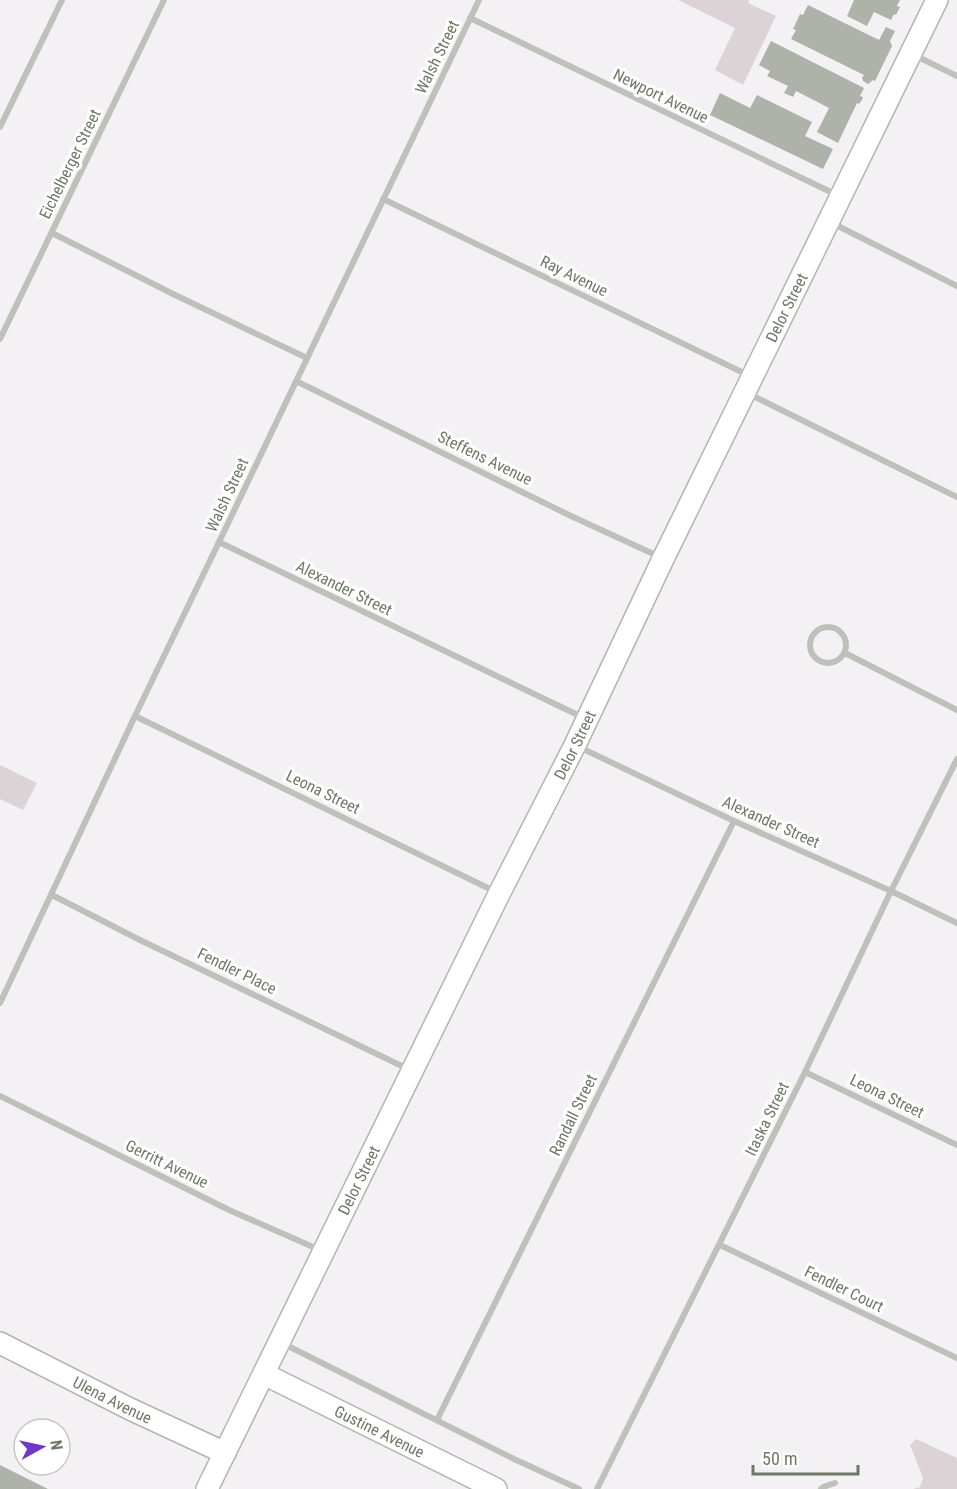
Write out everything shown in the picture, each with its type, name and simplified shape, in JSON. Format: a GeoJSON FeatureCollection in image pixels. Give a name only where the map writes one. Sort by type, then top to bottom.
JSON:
{"type":"FeatureCollection","features":[{"type":"Feature","properties":{"kind":"street"},"geometry":{"type":"LineString","coordinates":[[0,127],[62,0]]}},
{"type":"Feature","properties":{"kind":"street","name":"Eichelberger Street"},"geometry":{"type":"LineString","coordinates":[[0,339],[164,0]]}},
{"type":"Feature","properties":{"kind":"street","name":"Walsh Street"},"geometry":{"type":"LineString","coordinates":[[0,1003],[135,716],[479,0]]}},
{"type":"Feature","properties":{"kind":"street","name":"Delor Street"},"geometry":{"type":"LineString","coordinates":[[207,1489],[499,894],[575,745],[663,559],[937,0]]}},
{"type":"Feature","properties":{"kind":"street","name":"Newport Avenue"},"geometry":{"type":"LineString","coordinates":[[470,18],[841,197]]}},
{"type":"Feature","properties":{"kind":"street"},"geometry":{"type":"LineString","coordinates":[[911,53],[957,76]]}},
{"type":"Feature","properties":{"kind":"street","name":"Ray Avenue"},"geometry":{"type":"LineString","coordinates":[[383,199],[749,385],[957,497]]}},
{"type":"Feature","properties":{"kind":"street"},"geometry":{"type":"LineString","coordinates":[[828,222],[957,286]]}},
{"type":"Feature","properties":{"kind":"street"},"geometry":{"type":"LineString","coordinates":[[51,233],[307,358]]}},
{"type":"Feature","properties":{"kind":"street","name":"Steffens Avenue"},"geometry":{"type":"LineString","coordinates":[[296,381],[663,559]]}},
{"type":"Feature","properties":{"kind":"street","name":"Alexander Street"},"geometry":{"type":"LineString","coordinates":[[219,542],[587,719]]}},
{"type":"Feature","properties":{"kind":"street"},"geometry":{"type":"LineString","coordinates":[[821,628],[839,630],[846,640],[845,653],[833,663],[821,662],[812,654],[810,643],[812,636],[821,628]]}},
{"type":"Feature","properties":{"kind":"street"},"geometry":{"type":"LineString","coordinates":[[845,653],[957,710]]}},
{"type":"Feature","properties":{"kind":"street","name":"Leona Street"},"geometry":{"type":"LineString","coordinates":[[135,716],[499,894]]}},
{"type":"Feature","properties":{"kind":"street","name":"Alexander Street"},"geometry":{"type":"LineString","coordinates":[[575,745],[734,821],[957,922]]}},
{"type":"Feature","properties":{"kind":"street","name":"Itaska Street"},"geometry":{"type":"LineString","coordinates":[[597,1489],[720,1245],[957,759]]}},
{"type":"Feature","properties":{"kind":"street","name":"Randall Street"},"geometry":{"type":"LineString","coordinates":[[437,1420],[734,821]]}},
{"type":"Feature","properties":{"kind":"street","name":"Fendler Place"},"geometry":{"type":"LineString","coordinates":[[52,895],[412,1071]]}},
{"type":"Feature","properties":{"kind":"street","name":"Leona Street"},"geometry":{"type":"LineString","coordinates":[[805,1072],[957,1145]]}},
{"type":"Feature","properties":{"kind":"street","name":"Gerritt Avenue"},"geometry":{"type":"LineString","coordinates":[[0,1096],[229,1210],[323,1251]]}},
{"type":"Feature","properties":{"kind":"street","name":"Fendler Court"},"geometry":{"type":"LineString","coordinates":[[720,1245],[957,1358]]}},
{"type":"Feature","properties":{"kind":"street"},"geometry":{"type":"LineString","coordinates":[[279,1342],[579,1489]]}},
{"type":"Feature","properties":{"kind":"street","name":"Ulena Avenue"},"geometry":{"type":"LineString","coordinates":[[0,1343],[130,1409],[225,1453]]}},
{"type":"Feature","properties":{"kind":"street","name":"Gustine Avenue"},"geometry":{"type":"LineString","coordinates":[[264,1374],[496,1489]]}},
{"type":"Feature","properties":{"kind":"street"},"geometry":{"type":"LineString","coordinates":[[821,1489],[836,1483]]}},
{"type":"Feature","properties":{"kind":"shaded area"},"geometry":{"type":"Polygon","coordinates":[[[678,0],[749,0],[748,3],[776,16],[743,85],[715,70],[735,28],[678,0]]]}},
{"type":"Feature","properties":{"kind":"shaded area"},"geometry":{"type":"Polygon","coordinates":[[[0,765],[37,783],[23,810],[0,799],[0,765]]]}},
{"type":"Feature","properties":{"kind":"shaded area"},"geometry":{"type":"Polygon","coordinates":[[[916,1439],[957,1458],[957,1489],[913,1489],[920,1487],[923,1478],[910,1445],[916,1439]]]}},
{"type":"Feature","properties":{"kind":"building"},"geometry":{"type":"Polygon","coordinates":[[[854,0],[900,0],[897,6],[900,7],[891,20],[874,12],[867,26],[847,16],[854,0]]]}},
{"type":"Feature","properties":{"kind":"building"},"geometry":{"type":"Polygon","coordinates":[[[808,5],[879,40],[886,27],[895,31],[890,41],[892,46],[875,81],[872,80],[868,84],[863,81],[864,75],[791,39],[800,14],[803,15],[808,5]]]}},
{"type":"Feature","properties":{"kind":"building"},"geometry":{"type":"Polygon","coordinates":[[[771,41],[864,88],[860,96],[863,97],[862,100],[859,104],[857,103],[838,143],[817,132],[829,108],[796,91],[793,97],[784,93],[788,86],[767,76],[770,71],[759,65],[771,41]]]}},
{"type":"Feature","properties":{"kind":"building"},"geometry":{"type":"Polygon","coordinates":[[[720,93],[750,108],[757,95],[812,122],[805,136],[833,149],[823,169],[710,115],[720,93]]]}},
{"type":"Feature","properties":{"kind":"building"},"geometry":{"type":"Polygon","coordinates":[[[0,1465],[12,1471],[12,1477],[24,1477],[48,1489],[0,1489],[0,1465]]]}}]}
